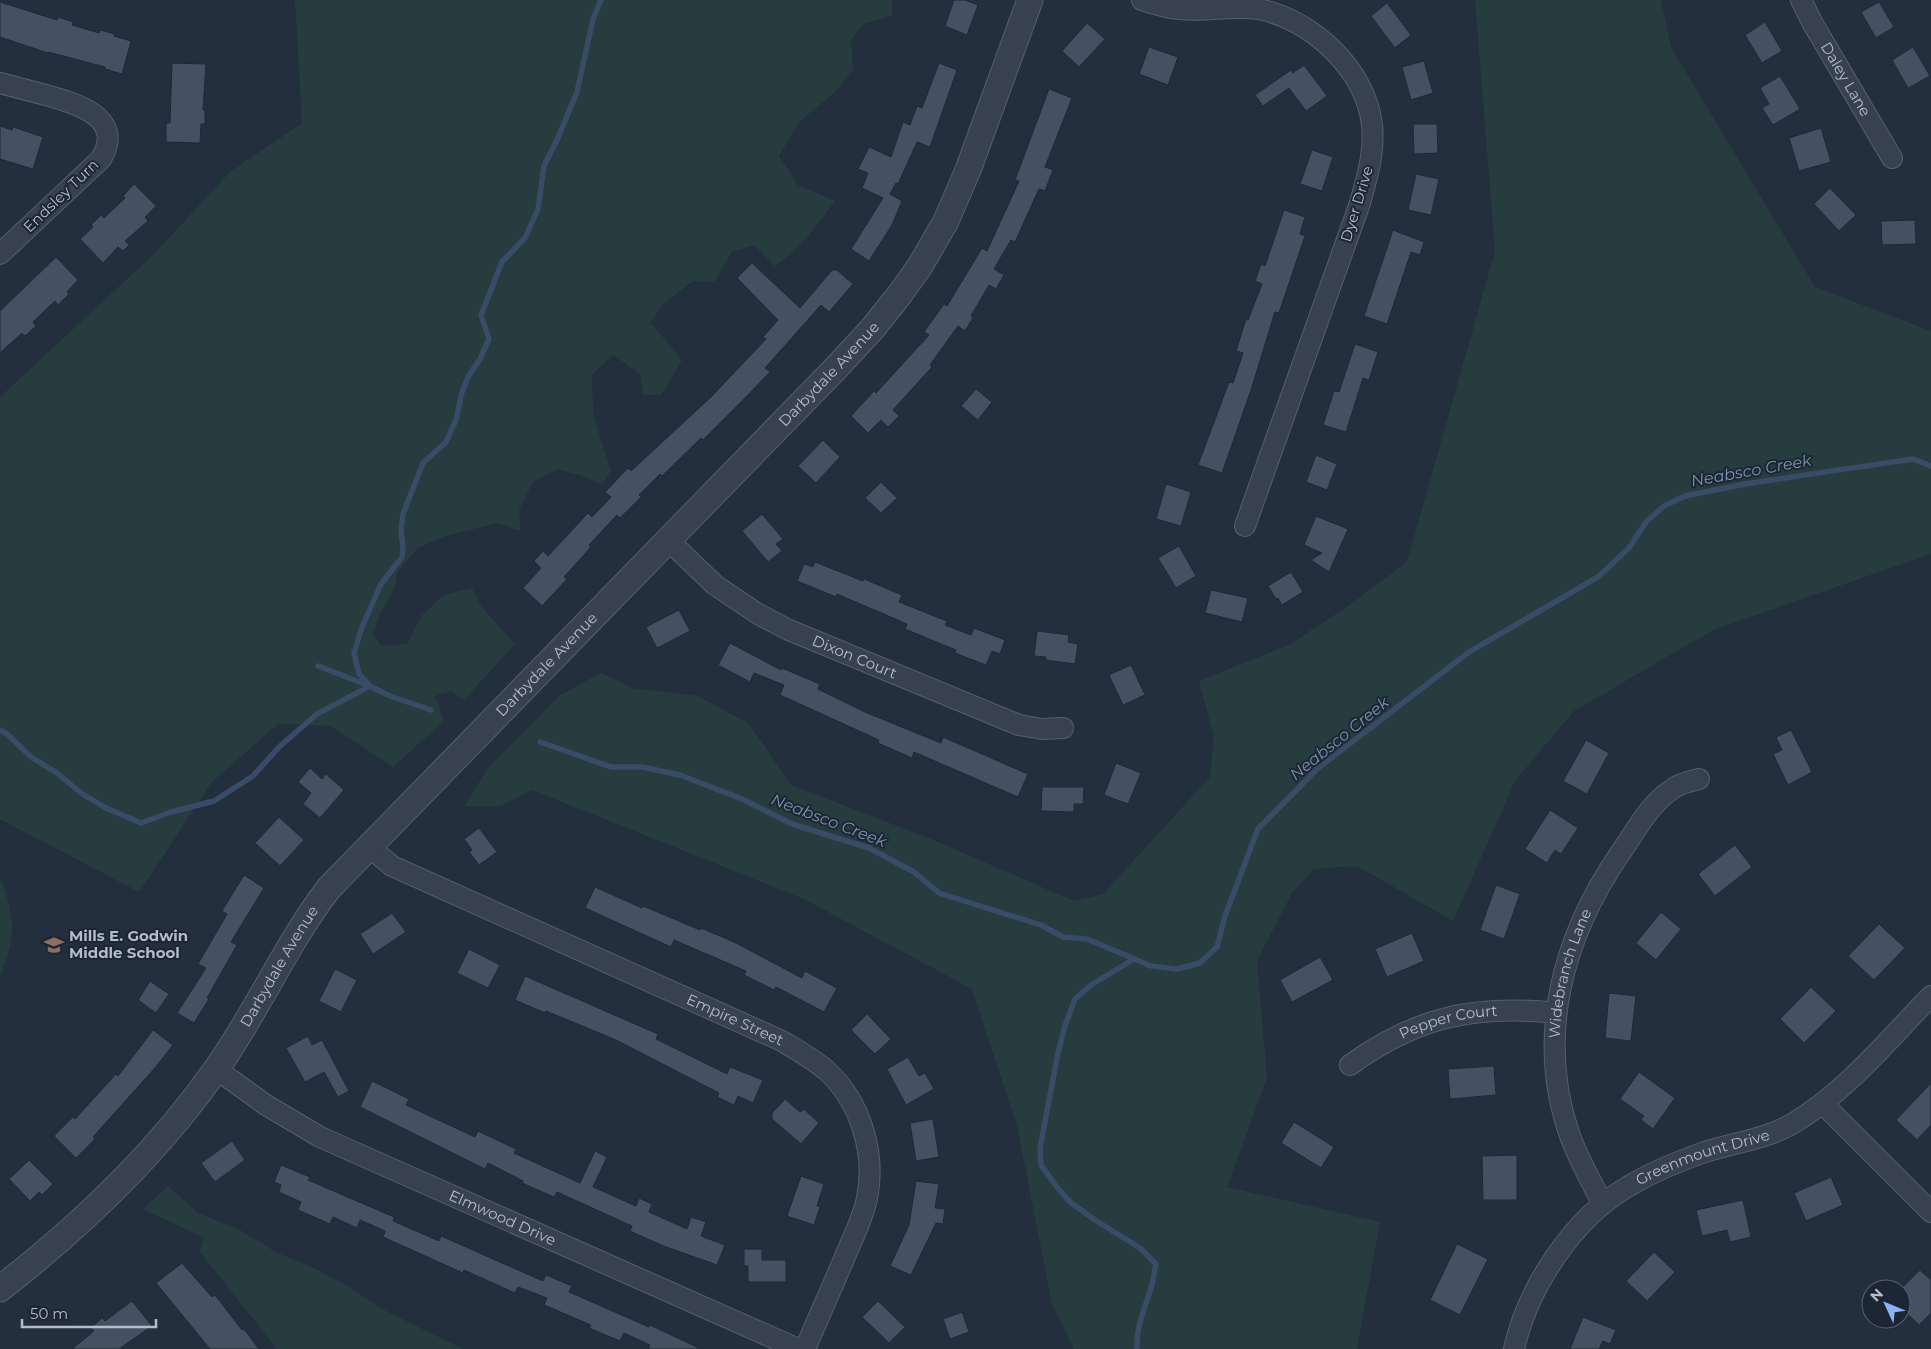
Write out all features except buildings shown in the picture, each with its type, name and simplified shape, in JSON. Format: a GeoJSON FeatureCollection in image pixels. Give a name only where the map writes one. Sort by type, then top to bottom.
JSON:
{"type":"FeatureCollection","features":[{"type":"Feature","properties":{"kind":"street","name":"Darbydale Avenue"},"geometry":{"type":"LineString","coordinates":[[0,1289],[40,1258],[93,1212],[129,1176],[171,1128],[242,1031],[310,912],[329,888],[370,843],[873,328],[920,266],[946,221],[968,170],[1030,0]]}},
{"type":"Feature","properties":{"kind":"street","name":"Dyer Drive"},"geometry":{"type":"LineString","coordinates":[[1142,0],[1155,5],[1180,10],[1235,7],[1260,9],[1306,28],[1327,44],[1355,78],[1366,99],[1372,124],[1372,151],[1360,203],[1245,526]]}},
{"type":"Feature","properties":{"kind":"street","name":"Daley Lane"},"geometry":{"type":"LineString","coordinates":[[1802,0],[1813,24],[1892,158]]}},
{"type":"Feature","properties":{"kind":"street","name":"Endsley Turn"},"geometry":{"type":"LineString","coordinates":[[0,83],[84,107],[100,120],[107,137],[106,148],[101,159],[0,254]]}},
{"type":"Feature","properties":{"kind":"street","name":"Dixon Court"},"geometry":{"type":"LineString","coordinates":[[667,539],[715,585],[758,614],[789,630],[1019,726],[1042,729],[1063,728]]}},
{"type":"Feature","properties":{"kind":"street","name":"Widebranch Lane"},"geometry":{"type":"LineString","coordinates":[[1603,1204],[1583,1168],[1562,1109],[1556,1074],[1554,1040],[1561,983],[1584,915],[1612,866],[1656,802],[1676,787],[1699,779]]}},
{"type":"Feature","properties":{"kind":"street","name":"Empire Street"},"geometry":{"type":"LineString","coordinates":[[370,843],[380,856],[392,866],[782,1041],[825,1070],[839,1084],[850,1100],[861,1122],[867,1145],[870,1170],[867,1199],[855,1233],[805,1349]]}},
{"type":"Feature","properties":{"kind":"street","name":"Greenmount Drive"},"geometry":{"type":"LineString","coordinates":[[1514,1349],[1517,1335],[1541,1279],[1565,1244],[1603,1204],[1628,1186],[1660,1170],[1702,1153],[1756,1138],[1789,1125],[1823,1104],[1931,996]]}},
{"type":"Feature","properties":{"kind":"street","name":"Pepper Court"},"geometry":{"type":"LineString","coordinates":[[1350,1065],[1377,1045],[1425,1024],[1457,1015],[1483,1011],[1523,1009],[1556,1013]]}},
{"type":"Feature","properties":{"kind":"street","name":"Elmwood Drive"},"geometry":{"type":"LineString","coordinates":[[216,1069],[266,1105],[320,1137],[798,1349]]}},
{"type":"Feature","properties":{"kind":"street"},"geometry":{"type":"LineString","coordinates":[[1823,1104],[1931,1212]]}},
{"type":"Feature","properties":{"kind":"green space"},"geometry":{"type":"Polygon","coordinates":[[[295,0],[892,0],[892,16],[863,24],[851,40],[853,69],[835,92],[799,122],[779,156],[798,185],[835,201],[808,236],[793,252],[775,266],[754,245],[732,252],[714,282],[693,281],[662,305],[651,323],[682,360],[661,395],[643,395],[640,374],[613,355],[592,375],[593,414],[611,471],[602,484],[557,469],[533,482],[519,510],[521,531],[497,523],[443,537],[418,548],[398,571],[394,589],[379,616],[373,634],[381,646],[407,644],[422,615],[444,595],[472,588],[481,606],[515,644],[464,700],[451,691],[435,696],[444,721],[393,767],[331,726],[278,724],[212,782],[139,892],[0,819],[0,397],[154,254],[230,172],[302,123],[295,0]]]}},
{"type":"Feature","properties":{"kind":"green space"},"geometry":{"type":"Polygon","coordinates":[[[1475,0],[1661,0],[1671,47],[1815,287],[1931,331],[1931,554],[1713,630],[1574,711],[1515,781],[1453,921],[1357,866],[1314,869],[1292,893],[1257,961],[1267,1078],[1227,1187],[1380,1222],[1357,1349],[1074,1349],[1052,1304],[1017,1126],[972,989],[804,899],[532,790],[500,806],[465,806],[487,769],[560,695],[601,673],[632,688],[698,696],[749,724],[791,785],[931,839],[1074,901],[1103,894],[1210,777],[1214,737],[1199,681],[1289,645],[1348,606],[1407,562],[1495,251],[1475,0]]]}},
{"type":"Feature","properties":{"kind":"green space"},"geometry":{"type":"Polygon","coordinates":[[[0,877],[9,903],[12,926],[9,949],[0,975],[0,877]]]}},
{"type":"Feature","properties":{"kind":"green space"},"geometry":{"type":"Polygon","coordinates":[[[168,1186],[198,1213],[240,1230],[277,1253],[310,1266],[344,1284],[384,1310],[463,1349],[277,1349],[200,1252],[204,1238],[143,1209],[168,1186]]]}},
{"type":"Feature","properties":{"kind":"waterway","name":"Neabsco Creek"},"geometry":{"type":"LineString","coordinates":[[431,710],[390,696],[370,686],[359,674],[354,653],[362,627],[381,584],[402,557],[401,530],[403,514],[423,463],[446,442],[456,420],[462,392],[469,375],[480,359],[489,339],[481,315],[502,262],[525,238],[538,209],[544,166],[577,92],[593,19],[601,0]]}},
{"type":"Feature","properties":{"kind":"waterway","name":"Neabsco Creek"},"geometry":{"type":"LineString","coordinates":[[540,742],[611,767],[642,767],[680,775],[742,799],[792,824],[869,848],[914,872],[939,893],[1041,925],[1063,937],[1087,939],[1151,966],[1177,969],[1200,963],[1217,947],[1225,916],[1258,829],[1317,769],[1469,652],[1598,577],[1629,548],[1646,522],[1664,506],[1685,496],[1745,484],[1913,459],[1931,466]]}},
{"type":"Feature","properties":{"kind":"waterway"},"geometry":{"type":"LineString","coordinates":[[0,730],[7,734],[31,757],[57,773],[81,793],[106,808],[141,823],[171,812],[214,801],[253,776],[279,747],[317,714],[370,686],[318,666]]}},
{"type":"Feature","properties":{"kind":"waterway"},"geometry":{"type":"LineString","coordinates":[[1134,959],[1091,985],[1075,999],[1058,1053],[1040,1148],[1041,1165],[1070,1202],[1140,1248],[1156,1264],[1152,1285],[1139,1326],[1137,1349]]}},
{"type":"Feature","properties":{"kind":"place","name":"Mills E. Godwin Middle School"},"geometry":{"type":"Point","coordinates":[54,945]}}]}
